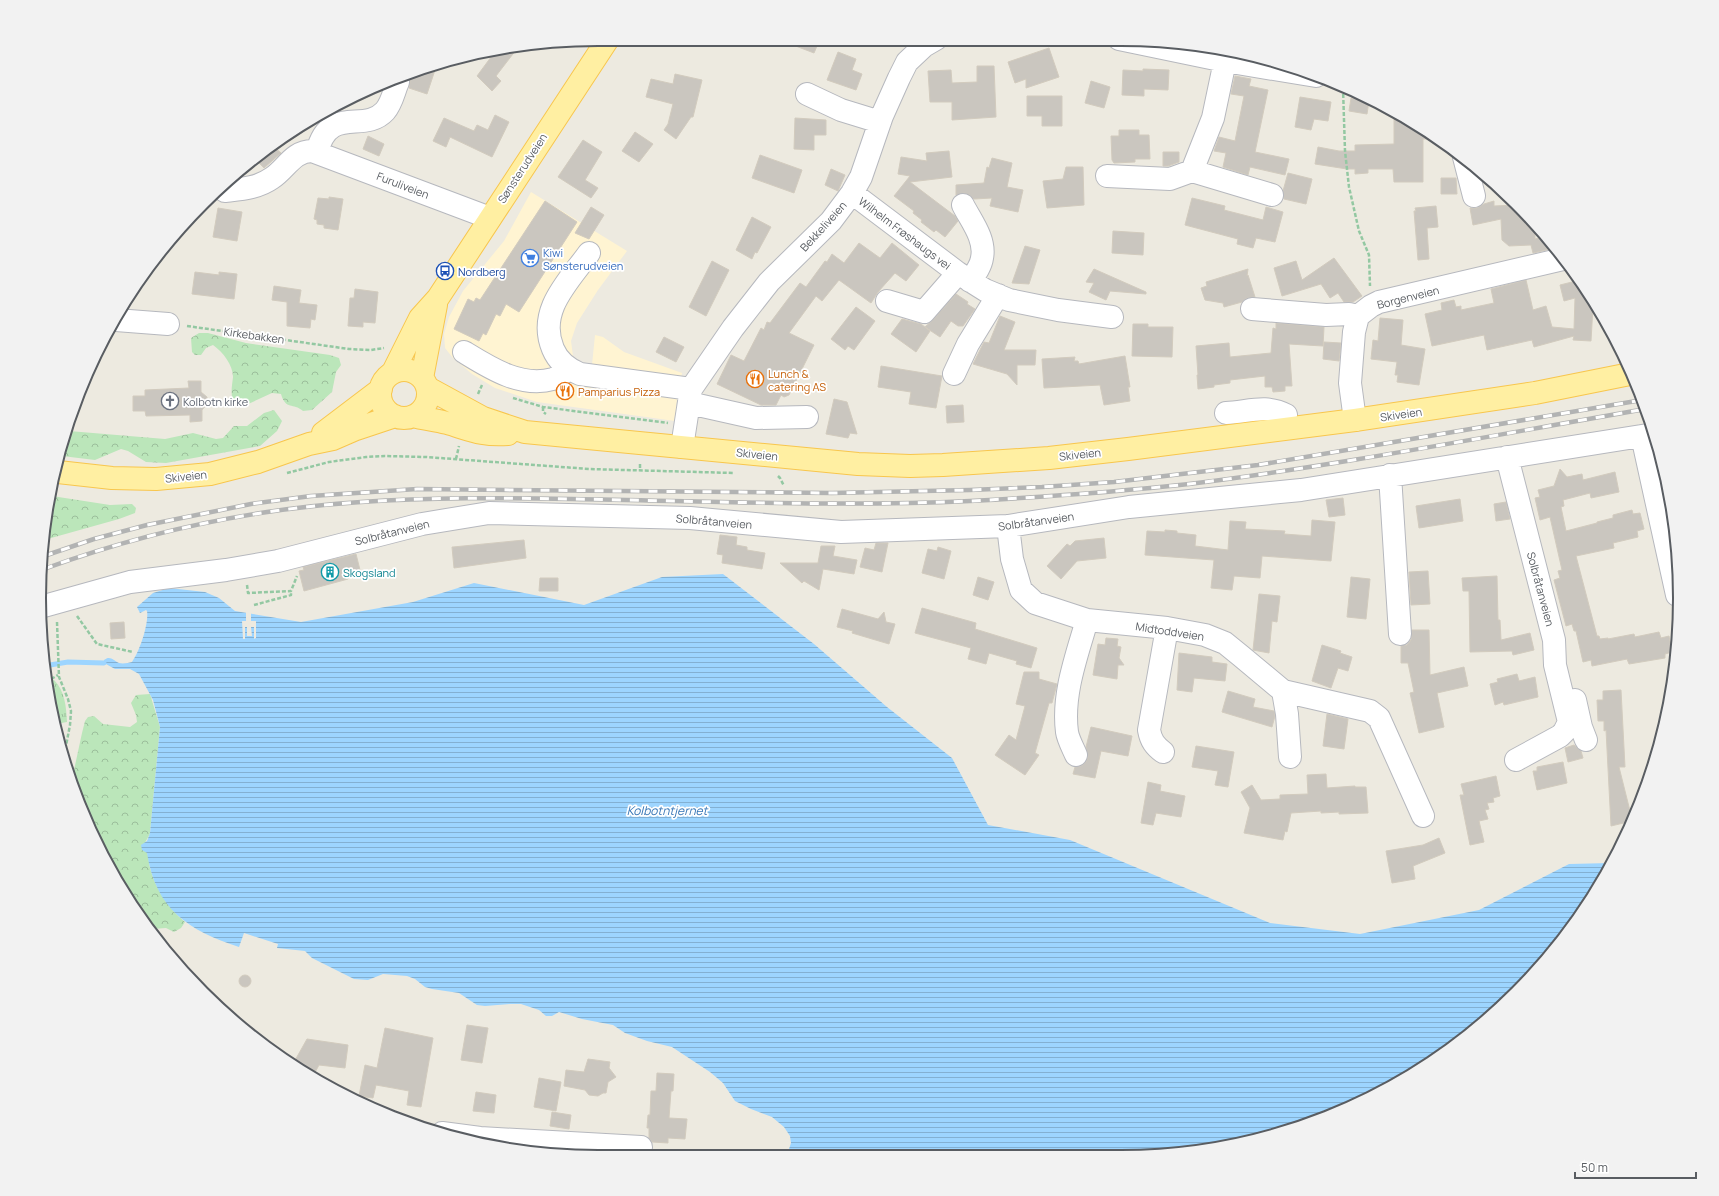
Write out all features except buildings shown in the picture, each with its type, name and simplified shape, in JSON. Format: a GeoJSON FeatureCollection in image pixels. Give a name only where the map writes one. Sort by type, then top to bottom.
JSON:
{"type":"FeatureCollection","features":[{"type":"Feature","properties":{"kind":"main road","name":"Sønsterudveien"},"geometry":{"type":"LineString","coordinates":[[387,381],[420,318],[438,298],[603,46]]}},
{"type":"Feature","properties":{"kind":"main road","name":"Sønsterudveien"},"geometry":{"type":"LineString","coordinates":[[425,383],[429,336],[438,298]]}},
{"type":"Feature","properties":{"kind":"main road"},"geometry":{"type":"LineString","coordinates":[[401,370],[409,370],[416,373],[425,383],[428,397],[426,405],[421,412],[404,416],[388,412],[383,405],[381,398],[387,381],[401,370]]}},
{"type":"Feature","properties":{"kind":"main road","name":"Skiveien"},"geometry":{"type":"LineString","coordinates":[[61,472],[112,478],[180,478],[235,468],[265,460],[309,444],[333,439],[356,429],[404,416],[447,423],[474,432],[492,435],[525,432],[858,464],[910,466],[943,465],[1049,458],[1355,420],[1527,394],[1625,375]]}},
{"type":"Feature","properties":{"kind":"main road","name":"Skiveien"},"geometry":{"type":"LineString","coordinates":[[309,444],[387,381]]}},
{"type":"Feature","properties":{"kind":"main road","name":"Skiveien"},"geometry":{"type":"LineString","coordinates":[[425,383],[482,418],[525,432]]}},
{"type":"Feature","properties":{"kind":"street","name":"Bekkeliveien"},"geometry":{"type":"LineString","coordinates":[[682,447],[690,396],[733,328],[769,282],[831,221],[852,193],[861,178],[880,122],[899,78],[907,62],[921,46]]}},
{"type":"Feature","properties":{"kind":"street"},"geometry":{"type":"LineString","coordinates":[[1158,47],[1225,61],[1283,71]]}},
{"type":"Feature","properties":{"kind":"street"},"geometry":{"type":"LineString","coordinates":[[1192,171],[1213,118],[1225,61]]}},
{"type":"Feature","properties":{"kind":"street"},"geometry":{"type":"LineString","coordinates":[[226,191],[247,189],[260,185],[277,174],[299,154],[308,151],[317,152],[324,134],[333,126],[345,122],[373,118],[386,110],[390,104],[397,84]]}},
{"type":"Feature","properties":{"kind":"street"},"geometry":{"type":"LineString","coordinates":[[807,94],[841,110],[880,122]]}},
{"type":"Feature","properties":{"kind":"street","name":"Furuliveien"},"geometry":{"type":"LineString","coordinates":[[317,152],[490,218]]}},
{"type":"Feature","properties":{"kind":"street"},"geometry":{"type":"LineString","coordinates":[[1467,168],[1474,196]]}},
{"type":"Feature","properties":{"kind":"street"},"geometry":{"type":"LineString","coordinates":[[1107,176],[1170,179],[1192,171],[1272,195]]}},
{"type":"Feature","properties":{"kind":"street","name":"Wilhelm Frøshaugs vei"},"geometry":{"type":"LineString","coordinates":[[852,193],[964,277],[985,290],[1009,300],[1058,310],[1112,317]]}},
{"type":"Feature","properties":{"kind":"street"},"geometry":{"type":"LineString","coordinates":[[963,205],[976,229],[982,245],[982,258],[964,277]]}},
{"type":"Feature","properties":{"kind":"street"},"geometry":{"type":"LineString","coordinates":[[589,253],[559,296],[550,313],[549,339],[556,356],[569,369],[580,374],[690,396],[756,418],[807,417]]}},
{"type":"Feature","properties":{"kind":"street","name":"Borgenveien"},"geometry":{"type":"LineString","coordinates":[[1364,311],[1379,302],[1558,260]]}},
{"type":"Feature","properties":{"kind":"street","name":"Wilhelm Frøshaugs vei"},"geometry":{"type":"LineString","coordinates":[[887,301],[924,312],[964,277]]}},
{"type":"Feature","properties":{"kind":"street"},"geometry":{"type":"LineString","coordinates":[[954,374],[968,344],[998,296]]}},
{"type":"Feature","properties":{"kind":"street"},"geometry":{"type":"LineString","coordinates":[[1252,309],[1326,315],[1348,314],[1364,311]]}},
{"type":"Feature","properties":{"kind":"street"},"geometry":{"type":"LineString","coordinates":[[1355,420],[1350,383],[1354,332],[1364,311]]}},
{"type":"Feature","properties":{"kind":"street"},"geometry":{"type":"LineString","coordinates":[[121,320],[168,324]]}},
{"type":"Feature","properties":{"kind":"street"},"geometry":{"type":"LineString","coordinates":[[464,352],[493,369],[521,379],[539,381],[555,378],[569,369]]}},
{"type":"Feature","properties":{"kind":"street"},"geometry":{"type":"LineString","coordinates":[[1226,413],[1268,408],[1278,410],[1286,415]]}},
{"type":"Feature","properties":{"kind":"street","name":"Solbråtanveien"},"geometry":{"type":"LineString","coordinates":[[55,602],[130,582],[278,561],[422,524],[489,513],[690,518],[841,532],[1008,526],[1129,506],[1301,490],[1648,435],[1672,563]]}},
{"type":"Feature","properties":{"kind":"street","name":"Solbråtanveien"},"geometry":{"type":"LineString","coordinates":[[1507,457],[1554,640],[1555,665],[1568,722],[1564,732],[1560,736],[1516,760]]}},
{"type":"Feature","properties":{"kind":"street"},"geometry":{"type":"LineString","coordinates":[[1390,475],[1400,634]]}},
{"type":"Feature","properties":{"kind":"street","name":"Midtoddveien"},"geometry":{"type":"LineString","coordinates":[[1008,526],[1012,559],[1021,590],[1035,603],[1087,620],[1167,628],[1205,635],[1225,644],[1283,691],[1370,711],[1379,718],[1423,816]]}},
{"type":"Feature","properties":{"kind":"street"},"geometry":{"type":"LineString","coordinates":[[1076,755],[1067,733],[1067,704],[1073,671],[1087,620]]}},
{"type":"Feature","properties":{"kind":"street"},"geometry":{"type":"LineString","coordinates":[[1163,752],[1153,743],[1149,730],[1167,628]]}},
{"type":"Feature","properties":{"kind":"street"},"geometry":{"type":"LineString","coordinates":[[1554,640],[1569,671],[1581,727],[1586,740]]}},
{"type":"Feature","properties":{"kind":"street"},"geometry":{"type":"LineString","coordinates":[[1283,691],[1287,714],[1290,757]]}},
{"type":"Feature","properties":{"kind":"street"},"geometry":{"type":"LineString","coordinates":[[483,1137],[640,1147]]}},
{"type":"Feature","properties":{"kind":"path"},"geometry":{"type":"LineString","coordinates":[[1343,93],[1345,151],[1349,187],[1359,231],[1369,255],[1364,311]]}},
{"type":"Feature","properties":{"kind":"path","name":"Kirkebakken"},"geometry":{"type":"LineString","coordinates":[[168,324],[349,349],[371,350],[388,346]]}},
{"type":"Feature","properties":{"kind":"path"},"geometry":{"type":"LineString","coordinates":[[482,385],[489,388]]}},
{"type":"Feature","properties":{"kind":"path"},"geometry":{"type":"LineString","coordinates":[[509,397],[543,406],[672,424]]}},
{"type":"Feature","properties":{"kind":"path"},"geometry":{"type":"LineString","coordinates":[[543,406],[543,412],[545,414]]}},
{"type":"Feature","properties":{"kind":"path"},"geometry":{"type":"LineString","coordinates":[[461,439],[456,459],[589,469],[740,473]]}},
{"type":"Feature","properties":{"kind":"path"},"geometry":{"type":"LineString","coordinates":[[640,464],[640,470]]}},
{"type":"Feature","properties":{"kind":"path"},"geometry":{"type":"LineString","coordinates":[[775,474],[780,478],[784,486]]}},
{"type":"Feature","properties":{"kind":"path"},"geometry":{"type":"LineString","coordinates":[[244,567],[248,592],[291,591]]}},
{"type":"Feature","properties":{"kind":"path"},"geometry":{"type":"LineString","coordinates":[[254,605],[291,595],[291,591],[299,571]]}},
{"type":"Feature","properties":{"kind":"path"},"geometry":{"type":"LineString","coordinates":[[55,602],[97,644],[133,652]]}},
{"type":"Feature","properties":{"kind":"path"},"geometry":{"type":"LineString","coordinates":[[55,602],[58,637],[58,675],[68,699],[71,711],[66,744]]}},
{"type":"Feature","properties":{"kind":"path"},"geometry":{"type":"LineString","coordinates":[[52,678],[58,675]]}},
{"type":"Feature","properties":{"kind":"shaded area"},"geometry":{"type":"Polygon","coordinates":[[[531,192],[627,251],[598,290],[577,323],[571,341],[573,356],[578,363],[592,365],[595,335],[603,337],[624,352],[682,373],[677,398],[675,421],[537,402],[495,388],[472,374],[453,358],[445,348],[444,334],[449,317],[463,291],[504,241],[531,192]]]}},
{"type":"Feature","properties":{"kind":"green space"},"geometry":{"type":"Polygon","coordinates":[[[199,333],[208,333],[246,343],[330,355],[339,358],[341,365],[336,372],[332,392],[312,410],[303,411],[285,403],[281,394],[272,393],[246,405],[234,403],[232,394],[233,372],[224,355],[213,345],[206,348],[201,355],[195,355],[192,352],[191,338],[199,333]]]}},
{"type":"Feature","properties":{"kind":"green space"},"geometry":{"type":"Polygon","coordinates":[[[274,410],[282,421],[277,431],[260,446],[166,463],[146,462],[128,451],[121,449],[95,460],[65,456],[72,431],[165,439],[193,433],[216,439],[223,438],[234,426],[247,426],[264,413],[274,410]]]}},
{"type":"Feature","properties":{"kind":"green space"},"geometry":{"type":"Polygon","coordinates":[[[56,497],[110,505],[132,504],[136,508],[135,513],[50,538],[56,497]]]}},
{"type":"Feature","properties":{"kind":"green space"},"geometry":{"type":"Polygon","coordinates":[[[54,680],[58,684],[63,694],[67,722],[61,723],[53,681],[54,680]]]}},
{"type":"Feature","properties":{"kind":"green space"},"geometry":{"type":"Polygon","coordinates":[[[150,694],[160,727],[150,833],[145,847],[150,868],[159,891],[173,911],[185,922],[181,928],[174,932],[166,928],[156,929],[139,905],[103,842],[88,809],[74,771],[85,721],[88,717],[94,716],[103,724],[130,727],[137,722],[131,703],[136,695],[150,694]]]}},
{"type":"Feature","properties":{"kind":"water","name":"Kolbotntjernet"},"geometry":{"type":"Polygon","coordinates":[[[723,574],[814,644],[887,707],[952,758],[988,825],[1070,840],[1270,923],[1360,934],[1479,910],[1569,864],[1605,863],[1580,905],[1559,934],[1536,962],[1511,988],[1485,1013],[1457,1036],[1428,1057],[1397,1076],[1332,1108],[1298,1121],[1264,1131],[1193,1145],[1157,1149],[1121,1150],[789,1150],[791,1143],[790,1136],[784,1127],[772,1117],[735,1101],[723,1083],[710,1072],[672,1047],[647,1041],[625,1033],[613,1025],[582,1019],[559,1012],[552,1016],[546,1016],[539,1010],[521,1004],[477,1005],[459,993],[425,987],[415,979],[407,976],[383,974],[368,980],[354,979],[312,958],[305,951],[277,948],[278,944],[244,933],[239,947],[204,933],[190,925],[177,915],[158,889],[151,873],[147,853],[142,850],[141,845],[147,841],[150,833],[160,727],[153,700],[139,674],[130,669],[115,669],[104,663],[104,660],[108,658],[112,658],[119,663],[132,662],[138,651],[147,622],[147,611],[146,610],[140,613],[137,607],[153,593],[169,588],[205,592],[219,598],[235,611],[301,622],[413,602],[474,583],[584,605],[662,577],[723,574]]]}},
{"type":"Feature","properties":{"kind":"pier"},"geometry":{"type":"Polygon","coordinates":[[[244,610],[254,612],[251,612],[251,621],[256,621],[256,638],[254,639],[254,627],[251,627],[252,636],[247,636],[247,627],[245,627],[245,639],[243,639],[242,621],[246,621],[246,612],[244,612],[244,610]]]}},
{"type":"Feature","properties":{"kind":"waterway"},"geometry":{"type":"LineString","coordinates":[[50,665],[68,662],[104,663]]}},
{"type":"Feature","properties":{"kind":"railway"},"geometry":{"type":"LineString","coordinates":[[48,555],[94,539],[147,525],[251,504],[311,496],[417,489],[832,493],[970,490],[1114,482],[1258,465],[1636,401]]}},
{"type":"Feature","properties":{"kind":"railway"},"geometry":{"type":"LineString","coordinates":[[47,568],[160,533],[200,524],[280,510],[321,505],[387,500],[466,498],[871,504],[970,501],[1080,494],[1189,484],[1304,468],[1640,410]]}},
{"type":"Feature","properties":{"kind":"place","name":"Kiwi Sønsterudveien"},"geometry":{"type":"Point","coordinates":[530,258]}},
{"type":"Feature","properties":{"kind":"place","name":"Nordberg"},"geometry":{"type":"Point","coordinates":[445,271]}},
{"type":"Feature","properties":{"kind":"place","name":"Lunch & catering AS"},"geometry":{"type":"Point","coordinates":[755,379]}},
{"type":"Feature","properties":{"kind":"place","name":"Pamparius Pizza"},"geometry":{"type":"Point","coordinates":[565,391]}},
{"type":"Feature","properties":{"kind":"place","name":"Kolbotn kirke"},"geometry":{"type":"Point","coordinates":[170,401]}},
{"type":"Feature","properties":{"kind":"place","name":"Skogsland"},"geometry":{"type":"Point","coordinates":[330,572]}}]}
